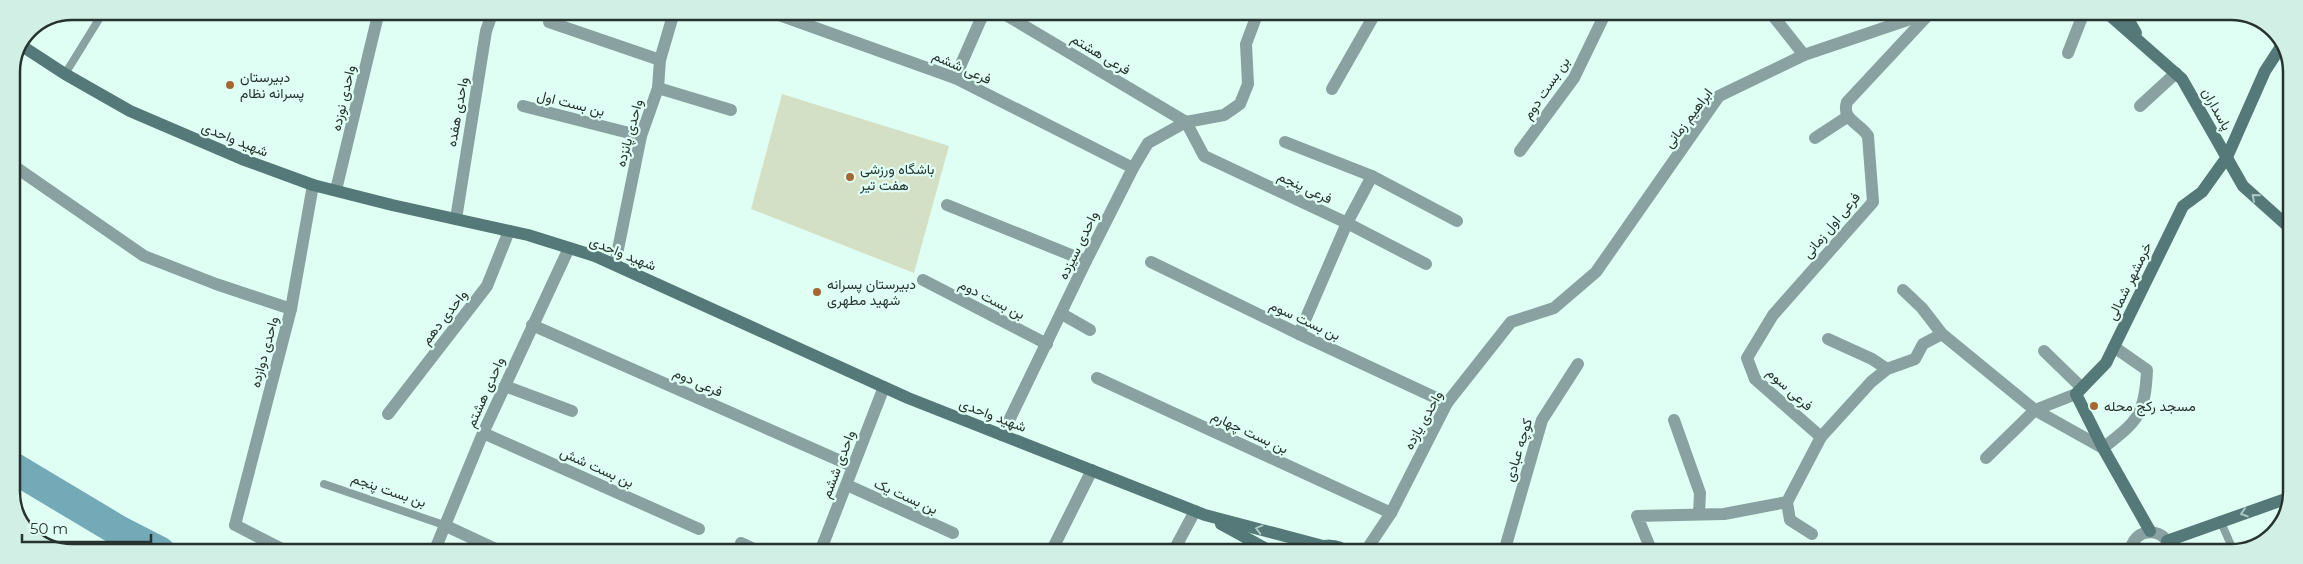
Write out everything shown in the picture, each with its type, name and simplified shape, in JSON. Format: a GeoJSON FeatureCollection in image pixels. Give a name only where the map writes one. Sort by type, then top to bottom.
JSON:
{"type":"FeatureCollection","features":[{"type":"Feature","properties":{"kind":"street","name":"واحدی نوزده"},"geometry":{"type":"LineString","coordinates":[[336,190],[377,20]]}},
{"type":"Feature","properties":{"kind":"street","name":"واحدی هفده"},"geometry":{"type":"LineString","coordinates":[[456,219],[486,31],[490,20]]}},
{"type":"Feature","properties":{"kind":"street","name":"واحدی پانزده"},"geometry":{"type":"LineString","coordinates":[[615,264],[641,136],[658,88],[660,60],[672,20]]}},
{"type":"Feature","properties":{"kind":"street","name":"فرعی ششم"},"geometry":{"type":"LineString","coordinates":[[793,20],[955,78],[1133,168]]}},
{"type":"Feature","properties":{"kind":"street"},"geometry":{"type":"LineString","coordinates":[[955,78],[980,20]]}},
{"type":"Feature","properties":{"kind":"street","name":"فرعی هشتم"},"geometry":{"type":"LineString","coordinates":[[1014,20],[1186,122]]}},
{"type":"Feature","properties":{"kind":"street","name":"واحدی سیزده"},"geometry":{"type":"LineString","coordinates":[[1002,435],[1086,261],[1133,168],[1148,143],[1186,122],[1224,115],[1240,104],[1248,84],[1246,44],[1255,20]]}},
{"type":"Feature","properties":{"kind":"street"},"geometry":{"type":"LineString","coordinates":[[1332,89],[1371,20]]}},
{"type":"Feature","properties":{"kind":"street","name":"بن بست دوم"},"geometry":{"type":"LineString","coordinates":[[1520,151],[1574,78],[1602,20]]}},
{"type":"Feature","properties":{"kind":"street"},"geometry":{"type":"LineString","coordinates":[[1776,20],[1804,54]]}},
{"type":"Feature","properties":{"kind":"street","name":"ابراهیم زمانی"},"geometry":{"type":"LineString","coordinates":[[1554,308],[1596,272],[1719,96],[1804,54],[1902,20]]}},
{"type":"Feature","properties":{"kind":"street"},"geometry":{"type":"LineString","coordinates":[[1815,138],[1847,117],[1845,107],[1847,102],[1924,20]]}},
{"type":"Feature","properties":{"kind":"street"},"geometry":{"type":"LineString","coordinates":[[2068,52],[2081,20]]}},
{"type":"Feature","properties":{"kind":"street","name":"پاسداران"},"geometry":{"type":"LineString","coordinates":[[2115,20],[2182,79],[2243,186],[2283,222]]}},
{"type":"Feature","properties":{"kind":"street"},"geometry":{"type":"LineString","coordinates":[[2129,20],[2143,44]]}},
{"type":"Feature","properties":{"kind":"street"},"geometry":{"type":"LineString","coordinates":[[549,22],[660,60]]}},
{"type":"Feature","properties":{"kind":"street","name":"شهید واحدی"},"geometry":{"type":"LineString","coordinates":[[26,49],[65,74],[130,111],[242,159],[313,185],[509,231],[569,248],[615,264],[884,387],[1200,513]]}},
{"type":"Feature","properties":{"kind":"street","name":"خرمشهر شمالی"},"geometry":{"type":"LineString","coordinates":[[2079,391],[2106,363],[2183,206],[2202,192],[2227,158],[2265,71],[2278,51]]}},
{"type":"Feature","properties":{"kind":"street"},"geometry":{"type":"LineString","coordinates":[[2140,106],[2176,73]]}},
{"type":"Feature","properties":{"kind":"street"},"geometry":{"type":"LineString","coordinates":[[658,88],[731,110]]}},
{"type":"Feature","properties":{"kind":"street","name":"بن بست اول"},"geometry":{"type":"LineString","coordinates":[[522,106],[641,136]]}},
{"type":"Feature","properties":{"kind":"street","name":"فرعی اول زمانی"},"geometry":{"type":"LineString","coordinates":[[1747,358],[1773,315],[1873,202],[1868,136],[1847,117]]}},
{"type":"Feature","properties":{"kind":"street","name":"فرعی پنجم"},"geometry":{"type":"LineString","coordinates":[[1186,122],[1204,156],[1347,223],[1426,264]]}},
{"type":"Feature","properties":{"kind":"street"},"geometry":{"type":"LineString","coordinates":[[1285,142],[1372,176],[1457,221]]}},
{"type":"Feature","properties":{"kind":"street"},"geometry":{"type":"LineString","coordinates":[[20,170],[144,256],[216,284],[291,309]]}},
{"type":"Feature","properties":{"kind":"street"},"geometry":{"type":"LineString","coordinates":[[1299,334],[1347,223],[1372,176]]}},
{"type":"Feature","properties":{"kind":"street","name":"واحدی دوازده"},"geometry":{"type":"LineString","coordinates":[[272,544],[235,525],[291,309],[313,185]]}},
{"type":"Feature","properties":{"kind":"street"},"geometry":{"type":"LineString","coordinates":[[948,205],[1086,261]]}},
{"type":"Feature","properties":{"kind":"street","name":"واحدی دهم"},"geometry":{"type":"LineString","coordinates":[[388,414],[487,286],[509,231]]}},
{"type":"Feature","properties":{"kind":"street","name":"واحدی هشتم"},"geometry":{"type":"LineString","coordinates":[[437,544],[483,433],[569,248]]}},
{"type":"Feature","properties":{"kind":"street","name":"بن بست سوم"},"geometry":{"type":"LineString","coordinates":[[1151,262],[1299,334],[1448,403]]}},
{"type":"Feature","properties":{"kind":"street","name":"بن بست دوم"},"geometry":{"type":"LineString","coordinates":[[923,280],[1047,344]]}},
{"type":"Feature","properties":{"kind":"street"},"geometry":{"type":"LineString","coordinates":[[1903,290],[1922,308],[1942,334],[2035,410],[2103,448]]}},
{"type":"Feature","properties":{"kind":"street","name":"واحدی یازده"},"geometry":{"type":"LineString","coordinates":[[1370,544],[1391,513],[1448,403],[1511,322],[1554,308]]}},
{"type":"Feature","properties":{"kind":"street"},"geometry":{"type":"LineString","coordinates":[[1062,314],[1090,330]]}},
{"type":"Feature","properties":{"kind":"street","name":"فرعی دوم"},"geometry":{"type":"LineString","coordinates":[[532,325],[852,466]]}},
{"type":"Feature","properties":{"kind":"street"},"geometry":{"type":"LineString","coordinates":[[1812,534],[1790,520],[1786,502],[1821,437],[1870,382],[1887,369],[1915,360],[1924,344],[1942,334]]}},
{"type":"Feature","properties":{"kind":"street"},"geometry":{"type":"LineString","coordinates":[[1828,339],[1872,359],[1887,369]]}},
{"type":"Feature","properties":{"kind":"street"},"geometry":{"type":"LineString","coordinates":[[2103,448],[2140,416],[2146,395],[2147,370],[2114,348]]}},
{"type":"Feature","properties":{"kind":"street"},"geometry":{"type":"LineString","coordinates":[[2044,351],[2079,391],[2103,448],[2150,531]]}},
{"type":"Feature","properties":{"kind":"street","name":"فرعی سوم"},"geometry":{"type":"LineString","coordinates":[[1747,358],[1755,379],[1821,437]]}},
{"type":"Feature","properties":{"kind":"street","name":"کوچه عبادی"},"geometry":{"type":"LineString","coordinates":[[1506,544],[1542,420],[1578,364]]}},
{"type":"Feature","properties":{"kind":"street","name":"بن بست چهارم"},"geometry":{"type":"LineString","coordinates":[[1097,378],[1391,513]]}},
{"type":"Feature","properties":{"kind":"street"},"geometry":{"type":"LineString","coordinates":[[504,386],[572,411]]}},
{"type":"Feature","properties":{"kind":"street","name":"واحدی ششم"},"geometry":{"type":"LineString","coordinates":[[823,544],[884,387]]}},
{"type":"Feature","properties":{"kind":"street"},"geometry":{"type":"LineString","coordinates":[[1986,458],[2035,410],[2079,391]]}},
{"type":"Feature","properties":{"kind":"street"},"geometry":{"type":"LineString","coordinates":[[1674,420],[1700,493],[1699,514]]}},
{"type":"Feature","properties":{"kind":"street","name":"بن بست شش"},"geometry":{"type":"LineString","coordinates":[[483,433],[699,529]]}},
{"type":"Feature","properties":{"kind":"street"},"geometry":{"type":"LineString","coordinates":[[1056,544],[1092,470]]}},
{"type":"Feature","properties":{"kind":"street","name":"بن بست یک"},"geometry":{"type":"LineString","coordinates":[[847,485],[953,534]]}},
{"type":"Feature","properties":{"kind":"street"},"geometry":{"type":"LineString","coordinates":[[2174,544],[2220,520],[2282,500]]}},
{"type":"Feature","properties":{"kind":"street"},"geometry":{"type":"LineString","coordinates":[[1649,544],[1637,516],[1724,514],[1786,502]]}},
{"type":"Feature","properties":{"kind":"street"},"geometry":{"type":"LineString","coordinates":[[1200,513],[1316,544]]}},
{"type":"Feature","properties":{"kind":"street"},"geometry":{"type":"LineString","coordinates":[[1179,544],[1200,513]]}},
{"type":"Feature","properties":{"kind":"street"},"geometry":{"type":"LineString","coordinates":[[1200,513],[1257,544]]}},
{"type":"Feature","properties":{"kind":"street"},"geometry":{"type":"LineString","coordinates":[[444,525],[485,544]]}},
{"type":"Feature","properties":{"kind":"street"},"geometry":{"type":"LineString","coordinates":[[2132,544],[2140,534],[2150,531],[2160,534],[2166,544]]}},
{"type":"Feature","properties":{"kind":"lane"},"geometry":{"type":"LineString","coordinates":[[65,74],[98,20]]}},
{"type":"Feature","properties":{"kind":"lane","name":"بن بست پنجم"},"geometry":{"type":"LineString","coordinates":[[324,484],[444,525]]}},
{"type":"Feature","properties":{"kind":"lane"},"geometry":{"type":"LineString","coordinates":[[2220,520],[2230,544]]}},
{"type":"Feature","properties":{"kind":"green space","name":"باشگاه ورزشی هفت تیر"},"geometry":{"type":"Polygon","coordinates":[[[782,94],[949,146],[914,273],[751,209],[782,94]]]}},
{"type":"Feature","properties":{"kind":"waterway"},"geometry":{"type":"LineString","coordinates":[[20,472],[119,531],[144,544]]}},
{"type":"Feature","properties":{"kind":"place","name":"دبیرستان پسرانه نظام"},"geometry":{"type":"Point","coordinates":[230,85]}},
{"type":"Feature","properties":{"kind":"place","name":"باشگاه ورزشی هفت تیر"},"geometry":{"type":"Point","coordinates":[850,177]}},
{"type":"Feature","properties":{"kind":"place","name":"دبیرستان پسرانه شهید مطهری"},"geometry":{"type":"Point","coordinates":[817,292]}},
{"type":"Feature","properties":{"kind":"place","name":"مسجد رکج محله"},"geometry":{"type":"Point","coordinates":[2094,406]}}]}
